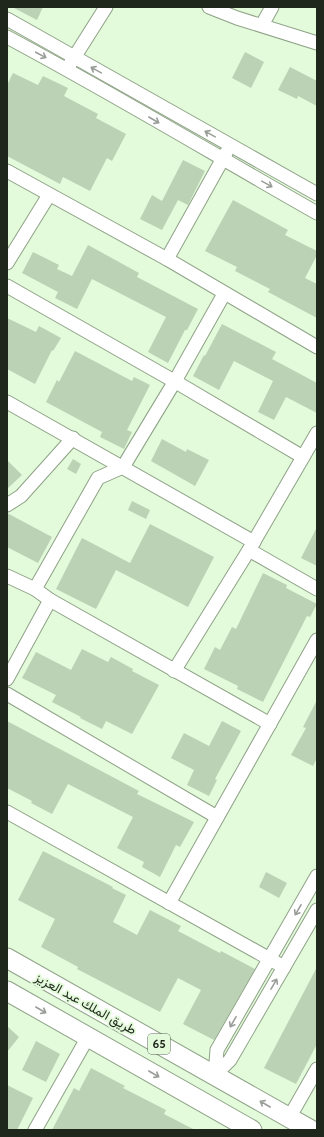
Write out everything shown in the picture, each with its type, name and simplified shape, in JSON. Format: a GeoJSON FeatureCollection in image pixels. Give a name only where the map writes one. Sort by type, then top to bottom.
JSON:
{"type":"FeatureCollection","features":[{"type":"Feature","properties":{"kind":"highway","name":"طريق الملك عبد العزيز"},"geometry":{"type":"LineString","coordinates":[[7,958],[311,1130]]}},
{"type":"Feature","properties":{"kind":"highway","name":"65"},"geometry":{"type":"LineString","coordinates":[[7,991],[252,1130]]}},
{"type":"Feature","properties":{"kind":"street"},"geometry":{"type":"LineString","coordinates":[[67,69],[106,7]]}},
{"type":"Feature","properties":{"kind":"street"},"geometry":{"type":"LineString","coordinates":[[208,7],[317,43]]}},
{"type":"Feature","properties":{"kind":"street"},"geometry":{"type":"LineString","coordinates":[[262,25],[272,7]]}},
{"type":"Feature","properties":{"kind":"street"},"geometry":{"type":"LineString","coordinates":[[7,19],[317,194]]}},
{"type":"Feature","properties":{"kind":"street"},"geometry":{"type":"LineString","coordinates":[[7,37],[67,69],[317,213]]}},
{"type":"Feature","properties":{"kind":"street"},"geometry":{"type":"LineString","coordinates":[[167,259],[231,145]]}},
{"type":"Feature","properties":{"kind":"street"},"geometry":{"type":"LineString","coordinates":[[7,171],[167,259],[224,294],[317,347]]}},
{"type":"Feature","properties":{"kind":"street"},"geometry":{"type":"LineString","coordinates":[[7,263],[49,195]]}},
{"type":"Feature","properties":{"kind":"street"},"geometry":{"type":"LineString","coordinates":[[7,286],[175,381],[303,457]]}},
{"type":"Feature","properties":{"kind":"street"},"geometry":{"type":"LineString","coordinates":[[35,589],[98,478],[123,467],[175,381],[224,294]]}},
{"type":"Feature","properties":{"kind":"street"},"geometry":{"type":"LineString","coordinates":[[7,402],[123,467],[252,546],[317,589]]}},
{"type":"Feature","properties":{"kind":"street"},"geometry":{"type":"LineString","coordinates":[[174,671],[252,546],[317,434]]}},
{"type":"Feature","properties":{"kind":"street"},"geometry":{"type":"LineString","coordinates":[[7,505],[21,496],[73,438]]}},
{"type":"Feature","properties":{"kind":"street"},"geometry":{"type":"LineString","coordinates":[[7,576],[35,589],[50,600],[270,724]]}},
{"type":"Feature","properties":{"kind":"street"},"geometry":{"type":"LineString","coordinates":[[7,679],[50,600]]}},
{"type":"Feature","properties":{"kind":"street"},"geometry":{"type":"LineString","coordinates":[[169,903],[317,640]]}},
{"type":"Feature","properties":{"kind":"street"},"geometry":{"type":"LineString","coordinates":[[7,694],[217,818]]}},
{"type":"Feature","properties":{"kind":"street"},"geometry":{"type":"LineString","coordinates":[[7,812],[269,960],[284,967]]}},
{"type":"Feature","properties":{"kind":"street"},"geometry":{"type":"LineString","coordinates":[[215,1075],[217,1050],[317,876]]}},
{"type":"Feature","properties":{"kind":"street"},"geometry":{"type":"LineString","coordinates":[[215,1075],[230,1060],[316,912]]}},
{"type":"Feature","properties":{"kind":"street"},"geometry":{"type":"LineString","coordinates":[[35,1130],[88,1037]]}},
{"type":"Feature","properties":{"kind":"street"},"geometry":{"type":"LineString","coordinates":[[289,1118],[317,1069]]}},
{"type":"Feature","properties":{"kind":"building"},"geometry":{"type":"Polygon","coordinates":[[[12,7],[43,7],[37,20],[12,7]]]}},
{"type":"Feature","properties":{"kind":"building"},"geometry":{"type":"Polygon","coordinates":[[[245,52],[264,62],[251,88],[232,78],[245,52]]]}},
{"type":"Feature","properties":{"kind":"building"},"geometry":{"type":"Polygon","coordinates":[[[290,67],[317,81],[317,106],[298,96],[297,99],[278,90],[290,67]]]}},
{"type":"Feature","properties":{"kind":"building"},"geometry":{"type":"Polygon","coordinates":[[[13,73],[38,85],[43,76],[68,88],[64,96],[98,114],[96,118],[126,134],[112,161],[107,158],[90,191],[63,177],[60,184],[7,156],[7,85],[13,73]]]}},
{"type":"Feature","properties":{"kind":"building"},"geometry":{"type":"Polygon","coordinates":[[[183,160],[205,171],[188,205],[178,200],[162,230],[140,219],[152,195],[162,201],[183,160]]]}},
{"type":"Feature","properties":{"kind":"building"},"geometry":{"type":"Polygon","coordinates":[[[233,200],[288,230],[285,235],[317,251],[317,255],[305,278],[317,284],[317,318],[268,292],[270,289],[235,271],[237,267],[205,251],[233,200]]]}},
{"type":"Feature","properties":{"kind":"building"},"geometry":{"type":"Polygon","coordinates":[[[88,245],[139,273],[137,277],[198,309],[168,363],[148,352],[166,317],[92,279],[77,309],[55,298],[58,292],[22,273],[33,252],[59,265],[57,269],[72,276],[88,245]]]}},
{"type":"Feature","properties":{"kind":"building"},"geometry":{"type":"Polygon","coordinates":[[[7,318],[36,332],[39,326],[61,338],[53,351],[52,350],[35,384],[7,369],[7,318]]]}},
{"type":"Feature","properties":{"kind":"building"},"geometry":{"type":"Polygon","coordinates":[[[222,324],[276,352],[272,359],[317,383],[317,413],[286,397],[274,420],[258,412],[273,381],[234,361],[219,390],[193,376],[222,324]]]}},
{"type":"Feature","properties":{"kind":"building"},"geometry":{"type":"Polygon","coordinates":[[[75,351],[132,381],[134,377],[150,385],[127,430],[132,432],[124,449],[100,437],[102,432],[46,402],[57,380],[59,382],[75,351]]]}},
{"type":"Feature","properties":{"kind":"building"},"geometry":{"type":"Polygon","coordinates":[[[162,439],[186,452],[187,449],[209,460],[195,486],[151,461],[162,439]]]}},
{"type":"Feature","properties":{"kind":"building"},"geometry":{"type":"Polygon","coordinates":[[[73,459],[81,464],[76,474],[67,469],[73,459]]]}},
{"type":"Feature","properties":{"kind":"building"},"geometry":{"type":"Polygon","coordinates":[[[7,460],[22,475],[7,489],[7,460]]]}},
{"type":"Feature","properties":{"kind":"building"},"geometry":{"type":"Polygon","coordinates":[[[132,501],[150,510],[146,519],[128,510],[132,501]]]}},
{"type":"Feature","properties":{"kind":"building"},"geometry":{"type":"Polygon","coordinates":[[[7,513],[52,537],[38,563],[7,547],[7,513]]]}},
{"type":"Feature","properties":{"kind":"building"},"geometry":{"type":"Polygon","coordinates":[[[150,524],[214,557],[188,607],[116,570],[96,609],[56,589],[82,538],[130,563],[150,524]]]}},
{"type":"Feature","properties":{"kind":"building"},"geometry":{"type":"Polygon","coordinates":[[[317,527],[317,566],[301,558],[317,527]]]}},
{"type":"Feature","properties":{"kind":"building"},"geometry":{"type":"Polygon","coordinates":[[[263,573],[287,585],[286,588],[317,604],[310,617],[307,616],[263,702],[237,689],[238,686],[204,669],[215,647],[220,650],[232,627],[236,629],[263,573]]]}},
{"type":"Feature","properties":{"kind":"building"},"geometry":{"type":"Polygon","coordinates":[[[82,649],[108,662],[111,657],[133,669],[132,671],[159,685],[132,734],[106,721],[102,729],[80,718],[81,717],[52,702],[56,695],[22,678],[36,652],[71,670],[82,649]]]}},
{"type":"Feature","properties":{"kind":"building"},"geometry":{"type":"Polygon","coordinates":[[[317,700],[317,758],[313,766],[291,755],[306,728],[303,727],[317,700]]]}},
{"type":"Feature","properties":{"kind":"building"},"geometry":{"type":"Polygon","coordinates":[[[7,721],[139,791],[137,794],[194,822],[180,847],[176,845],[160,877],[142,867],[144,862],[117,848],[133,817],[68,784],[52,814],[31,803],[32,801],[7,788],[7,721]]]}},
{"type":"Feature","properties":{"kind":"building"},"geometry":{"type":"Polygon","coordinates":[[[222,721],[241,731],[215,779],[217,780],[209,796],[187,785],[194,770],[171,758],[184,733],[209,746],[222,721]]]}},
{"type":"Feature","properties":{"kind":"building"},"geometry":{"type":"Polygon","coordinates":[[[43,851],[126,895],[113,922],[137,935],[150,910],[181,926],[178,931],[255,969],[214,1040],[183,1024],[201,990],[178,978],[160,1012],[77,969],[78,967],[41,947],[55,919],[18,900],[43,851]]]}},
{"type":"Feature","properties":{"kind":"building"},"geometry":{"type":"Polygon","coordinates":[[[266,872],[287,883],[279,898],[259,887],[266,872]]]}},
{"type":"Feature","properties":{"kind":"building"},"geometry":{"type":"Polygon","coordinates":[[[317,967],[317,1044],[296,1084],[264,1068],[317,967]]]}},
{"type":"Feature","properties":{"kind":"building"},"geometry":{"type":"Polygon","coordinates":[[[7,1026],[19,1037],[7,1052],[7,1026]]]}},
{"type":"Feature","properties":{"kind":"building"},"geometry":{"type":"Polygon","coordinates":[[[36,1041],[60,1054],[46,1082],[22,1070],[36,1041]]]}},
{"type":"Feature","properties":{"kind":"building"},"geometry":{"type":"Polygon","coordinates":[[[91,1068],[125,1086],[123,1088],[166,1110],[164,1114],[195,1130],[52,1130],[74,1088],[79,1091],[91,1068]]]}},
{"type":"Feature","properties":{"kind":"building"},"geometry":{"type":"Polygon","coordinates":[[[7,1085],[33,1098],[17,1130],[7,1130],[7,1085]]]}}]}
